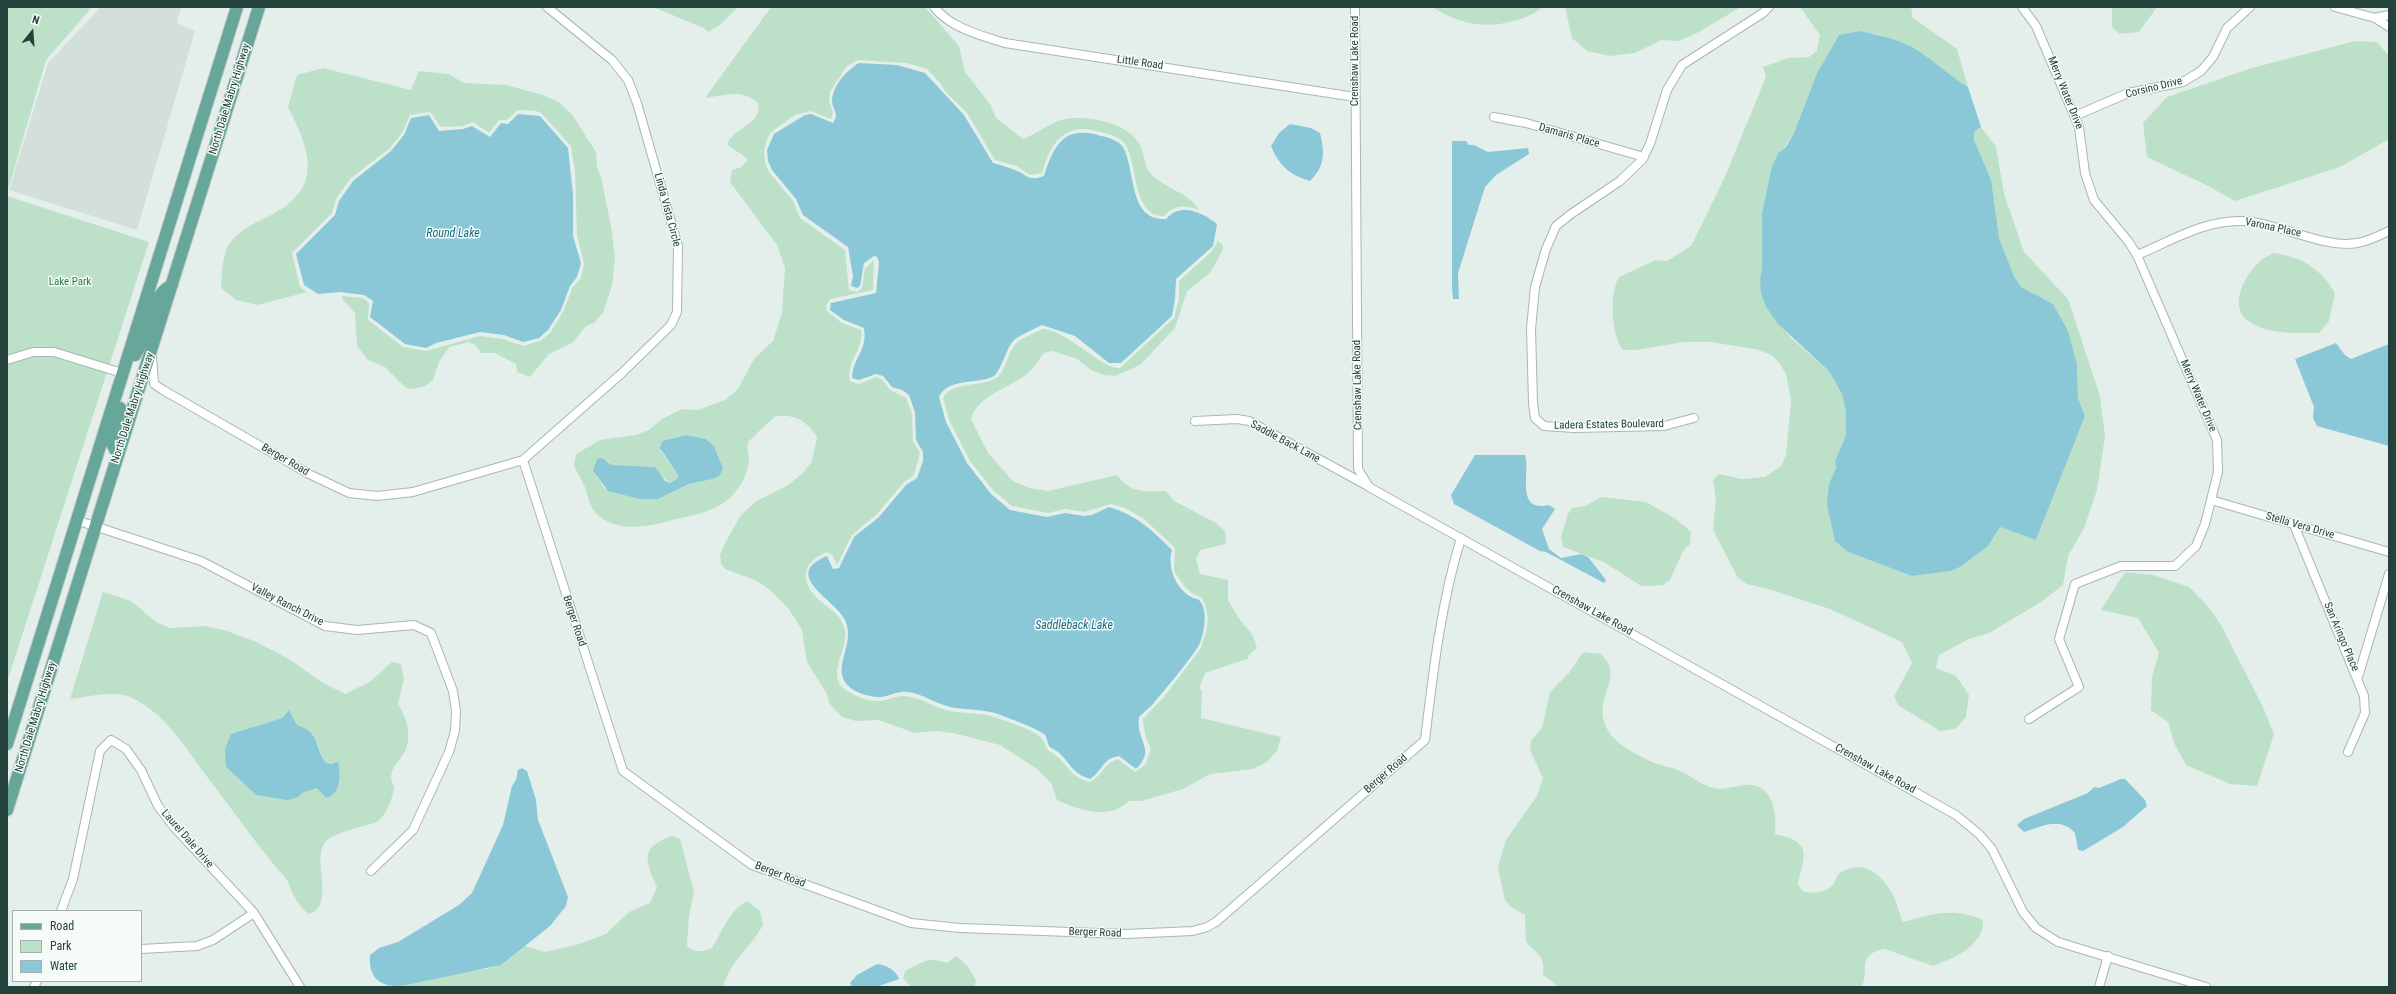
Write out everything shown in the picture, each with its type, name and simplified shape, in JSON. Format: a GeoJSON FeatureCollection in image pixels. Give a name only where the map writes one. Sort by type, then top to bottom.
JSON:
{"type":"FeatureCollection","features":[{"type":"Feature","properties":{"kind":"main road","name":"North Dale Mabry Highway"},"geometry":{"type":"LineString","coordinates":[[7,744],[236,7]]}},
{"type":"Feature","properties":{"kind":"main road","name":"North Dale Mabry Highway"},"geometry":{"type":"LineString","coordinates":[[7,810],[94,527],[152,350],[259,7]]}},
{"type":"Feature","properties":{"kind":"main road"},"geometry":{"type":"LineString","coordinates":[[117,454],[110,440],[125,391],[122,373],[137,352],[155,300],[163,290],[172,285]]}},
{"type":"Feature","properties":{"kind":"street","name":"Linda Vista Circle"},"geometry":{"type":"LineString","coordinates":[[523,460],[622,373],[671,325],[677,312],[678,296],[678,246],[637,103],[628,80],[612,60],[547,7]]}},
{"type":"Feature","properties":{"kind":"street","name":"Little Road"},"geometry":{"type":"LineString","coordinates":[[934,7],[942,17],[961,28],[1005,43],[1355,97]]}},
{"type":"Feature","properties":{"kind":"street","name":"Crenshaw Lake Road"},"geometry":{"type":"LineString","coordinates":[[1355,7],[1358,469],[1369,487],[1956,815],[1979,834],[1992,850],[2023,912],[2036,928],[2058,942],[2206,987]]}},
{"type":"Feature","properties":{"kind":"street","name":"Ladera Estates Boulevard"},"geometry":{"type":"LineString","coordinates":[[1694,418],[1664,426],[1574,428],[1544,426],[1535,418],[1532,403],[1531,329],[1535,287],[1546,249],[1556,226],[1620,181],[1644,157],[1650,144],[1668,90],[1682,64],[1763,13],[1769,7]]}},
{"type":"Feature","properties":{"kind":"street","name":"Merry Water Drive"},"geometry":{"type":"LineString","coordinates":[[2022,7],[2036,26],[2075,116],[2082,140],[2085,172],[2091,193],[2105,216],[2128,241],[2137,255],[2217,440],[2218,472],[2211,500],[2196,546],[2175,566],[2121,566],[2075,584],[2059,639],[2079,687],[2029,719]]}},
{"type":"Feature","properties":{"kind":"street","name":"Corsino Drive"},"geometry":{"type":"LineString","coordinates":[[2075,116],[2128,93],[2183,82],[2195,74],[2213,56],[2227,28],[2250,7]]}},
{"type":"Feature","properties":{"kind":"street"},"geometry":{"type":"LineString","coordinates":[[2335,7],[2375,18],[2389,27]]}},
{"type":"Feature","properties":{"kind":"street"},"geometry":{"type":"LineString","coordinates":[[2375,18],[2389,14]]}},
{"type":"Feature","properties":{"kind":"street","name":"Damaris Place"},"geometry":{"type":"LineString","coordinates":[[1494,117],[1526,123],[1644,157]]}},
{"type":"Feature","properties":{"kind":"street","name":"Varona Place"},"geometry":{"type":"LineString","coordinates":[[2137,255],[2211,224],[2229,222],[2261,224],[2342,244],[2357,243],[2389,231]]}},
{"type":"Feature","properties":{"kind":"street","name":"Berger Road"},"geometry":{"type":"LineString","coordinates":[[152,350],[154,384],[308,474],[349,493],[377,496],[413,492],[523,460],[623,770],[752,865],[905,922],[960,928],[1125,934],[1193,931],[1207,927],[1216,922],[1425,740],[1432,685],[1453,563],[1461,538]]}},
{"type":"Feature","properties":{"kind":"street"},"geometry":{"type":"LineString","coordinates":[[7,360],[33,352],[54,352],[122,373]]}},
{"type":"Feature","properties":{"kind":"street","name":"Saddle Back Lane"},"geometry":{"type":"LineString","coordinates":[[1195,421],[1237,419],[1249,421],[1369,487]]}},
{"type":"Feature","properties":{"kind":"street","name":"Stella Vera Drive"},"geometry":{"type":"LineString","coordinates":[[2211,500],[2389,552]]}},
{"type":"Feature","properties":{"kind":"street","name":"Valley Ranch Drive"},"geometry":{"type":"LineString","coordinates":[[76,520],[201,561],[325,626],[357,630],[414,625],[432,633],[453,691],[456,711],[455,731],[448,754],[413,830],[371,871]]}},
{"type":"Feature","properties":{"kind":"street","name":"San Aringo Place"},"geometry":{"type":"LineString","coordinates":[[2294,525],[2358,678],[2364,696],[2365,713],[2348,752]]}},
{"type":"Feature","properties":{"kind":"street"},"geometry":{"type":"LineString","coordinates":[[2358,678],[2389,574]]}},
{"type":"Feature","properties":{"kind":"street","name":"Laurel Dale Drive"},"geometry":{"type":"LineString","coordinates":[[62,910],[73,880],[100,751],[111,740],[126,749],[141,770],[158,806],[174,827],[254,913],[300,987]]}},
{"type":"Feature","properties":{"kind":"street"},"geometry":{"type":"LineString","coordinates":[[142,949],[197,946],[213,940],[254,913]]}},
{"type":"Feature","properties":{"kind":"street"},"geometry":{"type":"LineString","coordinates":[[2099,987],[2108,956]]}},
{"type":"Feature","properties":{"kind":"shaded area"},"geometry":{"type":"Polygon","coordinates":[[[101,7],[181,7],[177,23],[195,31],[137,230],[9,190],[48,63],[101,7]]]}},
{"type":"Feature","properties":{"kind":"green space"},"geometry":{"type":"Polygon","coordinates":[[[7,7],[92,7],[46,60],[7,193],[7,7]]]}},
{"type":"Feature","properties":{"kind":"green space"},"geometry":{"type":"Polygon","coordinates":[[[653,7],[738,7],[720,25],[708,32],[704,28],[653,7]]]}},
{"type":"Feature","properties":{"kind":"green space"},"geometry":{"type":"Polygon","coordinates":[[[771,7],[925,7],[959,46],[965,72],[990,104],[996,118],[1023,139],[1047,126],[1070,118],[1092,119],[1114,125],[1133,136],[1139,143],[1148,170],[1151,174],[1195,204],[1199,210],[1189,207],[1180,207],[1172,209],[1164,216],[1154,214],[1146,208],[1141,199],[1137,188],[1132,163],[1125,144],[1118,138],[1111,135],[1089,129],[1078,129],[1062,136],[1055,143],[1050,152],[1042,173],[1030,175],[1017,166],[995,160],[967,113],[945,91],[940,83],[927,69],[907,63],[858,60],[846,67],[830,92],[829,101],[833,112],[831,119],[811,111],[795,115],[771,132],[767,139],[764,151],[765,162],[769,172],[793,201],[800,218],[845,250],[849,290],[857,292],[862,288],[865,269],[874,260],[873,290],[830,299],[826,306],[827,311],[842,323],[861,330],[860,344],[850,367],[850,381],[859,384],[876,377],[882,379],[890,390],[906,398],[912,413],[913,441],[920,453],[914,475],[903,483],[877,514],[852,535],[837,565],[832,555],[827,552],[814,560],[809,565],[807,570],[806,576],[810,589],[819,600],[837,614],[845,630],[844,644],[837,675],[839,682],[846,691],[866,699],[880,701],[900,696],[909,696],[946,710],[988,715],[1020,726],[1034,732],[1039,736],[1043,740],[1048,750],[1060,759],[1074,774],[1083,780],[1090,782],[1109,763],[1118,759],[1135,772],[1146,764],[1151,749],[1145,735],[1143,719],[1164,697],[1201,648],[1208,619],[1205,604],[1201,597],[1193,594],[1185,587],[1174,571],[1175,548],[1143,518],[1125,508],[1111,504],[1084,512],[1065,509],[1048,513],[1012,506],[994,491],[970,461],[949,420],[943,398],[948,392],[960,386],[983,383],[996,378],[1002,371],[1010,352],[1016,344],[1025,337],[1043,329],[1053,331],[1063,336],[1104,363],[1120,368],[1174,318],[1179,299],[1179,281],[1212,251],[1218,241],[1223,245],[1223,250],[1210,273],[1187,291],[1175,328],[1140,365],[1115,376],[1104,375],[1091,370],[1077,359],[1053,351],[1044,353],[1028,373],[980,403],[971,419],[988,453],[1013,481],[1029,488],[1048,491],[1117,475],[1127,485],[1138,490],[1166,491],[1174,501],[1216,523],[1225,531],[1226,544],[1200,550],[1196,559],[1200,574],[1228,580],[1228,600],[1240,620],[1252,634],[1257,648],[1248,656],[1249,658],[1205,673],[1199,688],[1202,691],[1201,718],[1281,737],[1277,751],[1267,762],[1253,769],[1210,774],[1183,789],[1141,801],[1129,801],[1112,811],[1094,812],[1057,800],[1051,783],[1037,769],[1000,745],[953,733],[935,731],[915,733],[879,720],[856,721],[842,717],[829,703],[827,694],[807,662],[802,630],[788,608],[769,589],[755,580],[725,569],[721,564],[720,555],[724,545],[741,515],[755,502],[788,485],[803,473],[812,461],[817,437],[805,423],[795,418],[789,416],[776,416],[749,441],[749,463],[746,474],[732,496],[713,509],[699,514],[656,524],[634,527],[613,524],[595,512],[591,506],[585,487],[574,465],[576,454],[600,440],[636,435],[649,430],[662,419],[682,409],[698,410],[725,400],[738,389],[754,359],[773,341],[782,313],[785,268],[777,245],[730,182],[732,170],[742,167],[747,160],[743,155],[727,144],[736,133],[752,121],[756,116],[758,103],[752,98],[739,94],[705,98],[771,7]],[[686,435],[662,441],[661,451],[678,475],[678,478],[670,483],[650,467],[612,465],[608,461],[593,471],[605,489],[658,499],[689,484],[713,479],[723,468],[714,446],[706,439],[686,435]]]}},
{"type":"Feature","properties":{"kind":"green space"},"geometry":{"type":"Polygon","coordinates":[[[1432,7],[1542,7],[1535,13],[1521,19],[1486,25],[1464,22],[1432,7]]]}},
{"type":"Feature","properties":{"kind":"green space"},"geometry":{"type":"Polygon","coordinates":[[[1565,7],[1741,7],[1697,33],[1679,41],[1661,40],[1635,53],[1610,56],[1587,51],[1572,38],[1565,7]]]}},
{"type":"Feature","properties":{"kind":"green space"},"geometry":{"type":"Polygon","coordinates":[[[1800,7],[1911,7],[1913,18],[1957,49],[1968,87],[1952,78],[1922,53],[1880,35],[1859,31],[1839,35],[1817,73],[1794,133],[1785,147],[1779,152],[1772,166],[1762,213],[1762,270],[1760,279],[1766,307],[1790,337],[1829,371],[1842,394],[1846,412],[1846,435],[1835,461],[1836,468],[1829,484],[1835,541],[1848,552],[1912,576],[1951,571],[1960,567],[1988,546],[2000,527],[2036,540],[2085,416],[2078,398],[2077,365],[2053,304],[2021,287],[2014,276],[1999,238],[1993,202],[1974,140],[1974,132],[1981,127],[1996,147],[2004,194],[2024,252],[2068,299],[2100,396],[2105,436],[2097,490],[2084,528],[2068,556],[2063,585],[2041,602],[1989,633],[1969,639],[1939,655],[1936,668],[1956,676],[1969,695],[1966,717],[1955,729],[1940,731],[1898,705],[1894,696],[1912,663],[1902,642],[1830,609],[1768,589],[1747,584],[1738,578],[1713,530],[1716,499],[1713,480],[1719,474],[1742,479],[1765,477],[1781,466],[1786,455],[1791,401],[1786,374],[1780,364],[1773,356],[1759,350],[1711,342],[1684,342],[1636,350],[1623,350],[1616,335],[1613,304],[1616,284],[1619,277],[1656,260],[1667,261],[1691,246],[1724,179],[1766,77],[1763,67],[1788,58],[1809,57],[1817,51],[1820,35],[1800,7]]]}},
{"type":"Feature","properties":{"kind":"green space"},"geometry":{"type":"Polygon","coordinates":[[[2112,7],[2157,7],[2139,32],[2119,34],[2112,27],[2112,7]]]}},
{"type":"Feature","properties":{"kind":"green space"},"geometry":{"type":"Polygon","coordinates":[[[2355,41],[2377,42],[2389,56],[2389,139],[2340,167],[2235,201],[2206,185],[2147,157],[2143,123],[2167,97],[2252,68],[2355,41]]]}},
{"type":"Feature","properties":{"kind":"green space"},"geometry":{"type":"Polygon","coordinates":[[[323,68],[411,90],[419,71],[448,74],[464,83],[506,85],[543,95],[559,102],[573,116],[596,152],[597,166],[602,181],[612,232],[615,259],[612,286],[603,313],[594,323],[586,326],[572,343],[549,354],[530,377],[517,372],[516,364],[495,353],[481,353],[475,345],[469,342],[449,347],[439,362],[433,380],[425,386],[413,389],[405,387],[385,367],[368,360],[357,346],[355,313],[342,299],[342,296],[363,298],[369,303],[368,320],[403,347],[426,351],[480,336],[503,339],[523,346],[540,341],[550,333],[564,310],[572,288],[581,278],[584,264],[577,235],[575,172],[571,146],[541,113],[536,111],[518,110],[507,120],[499,120],[489,133],[473,122],[463,126],[441,127],[430,112],[410,115],[402,133],[389,149],[351,178],[336,199],[332,213],[292,253],[300,287],[307,292],[258,305],[236,300],[221,288],[225,253],[230,243],[244,230],[273,214],[289,203],[300,191],[306,179],[308,166],[306,152],[296,123],[288,107],[297,75],[323,68]]]}},
{"type":"Feature","properties":{"kind":"green space","name":"Lake Park"},"geometry":{"type":"Polygon","coordinates":[[[7,196],[149,242],[7,682],[7,196]]]}},
{"type":"Feature","properties":{"kind":"green space"},"geometry":{"type":"Polygon","coordinates":[[[2273,253],[2293,257],[2309,265],[2323,277],[2335,293],[2329,321],[2319,333],[2272,331],[2255,325],[2247,320],[2242,314],[2239,306],[2239,298],[2245,281],[2260,261],[2273,253]]]}},
{"type":"Feature","properties":{"kind":"green space"},"geometry":{"type":"Polygon","coordinates":[[[1601,497],[1646,502],[1676,519],[1691,532],[1690,544],[1683,551],[1670,580],[1663,585],[1641,586],[1604,562],[1563,547],[1561,537],[1568,514],[1572,508],[1585,506],[1601,497]]]}},
{"type":"Feature","properties":{"kind":"green space"},"geometry":{"type":"Polygon","coordinates":[[[2125,572],[2153,575],[2189,587],[2206,604],[2221,625],[2263,707],[2274,734],[2257,786],[2230,784],[2186,765],[2174,743],[2168,722],[2151,710],[2152,677],[2159,653],[2138,618],[2101,610],[2125,572]]]}},
{"type":"Feature","properties":{"kind":"green space"},"geometry":{"type":"Polygon","coordinates":[[[103,592],[131,601],[156,622],[170,628],[204,626],[224,630],[254,641],[289,659],[323,683],[345,694],[371,681],[392,662],[401,664],[404,679],[398,704],[404,715],[408,728],[408,741],[404,753],[392,771],[391,779],[394,789],[392,798],[386,811],[380,819],[377,822],[335,835],[323,845],[321,855],[322,900],[318,908],[309,914],[298,903],[287,880],[255,841],[181,741],[153,711],[142,703],[124,695],[108,694],[70,699],[103,592]],[[289,710],[282,718],[241,731],[226,767],[256,795],[298,797],[304,792],[317,787],[326,798],[333,762],[330,764],[325,762],[316,740],[310,731],[297,725],[289,710]]]}},
{"type":"Feature","properties":{"kind":"green space"},"geometry":{"type":"Polygon","coordinates":[[[1583,652],[1601,654],[1608,663],[1610,672],[1604,701],[1604,722],[1611,735],[1619,743],[1652,762],[1680,771],[1710,787],[1722,789],[1743,785],[1753,785],[1761,788],[1767,793],[1774,808],[1775,834],[1796,841],[1801,846],[1803,851],[1804,858],[1798,885],[1803,891],[1820,892],[1828,889],[1835,882],[1837,876],[1847,869],[1856,867],[1869,869],[1884,882],[1892,893],[1903,922],[1933,914],[1962,914],[1983,920],[1979,937],[1966,950],[1933,966],[1885,949],[1875,951],[1866,960],[1864,982],[1861,987],[1559,987],[1543,975],[1544,969],[1540,956],[1526,942],[1525,915],[1511,907],[1505,900],[1498,869],[1506,840],[1537,796],[1543,778],[1530,750],[1531,741],[1542,728],[1550,692],[1569,673],[1583,652]]]}},
{"type":"Feature","properties":{"kind":"green space"},"geometry":{"type":"Polygon","coordinates":[[[672,836],[680,839],[694,892],[689,916],[687,946],[693,950],[699,951],[712,948],[726,922],[735,910],[747,901],[760,911],[763,925],[753,941],[731,968],[723,987],[395,987],[501,965],[525,946],[545,952],[576,945],[606,934],[629,912],[650,903],[657,887],[648,863],[649,851],[654,845],[672,836]]]}},
{"type":"Feature","properties":{"kind":"green space"},"geometry":{"type":"Polygon","coordinates":[[[956,956],[972,973],[976,981],[974,987],[911,987],[903,978],[905,971],[921,963],[935,960],[947,963],[956,956]]]}},
{"type":"Feature","properties":{"kind":"water"},"geometry":{"type":"Polygon","coordinates":[[[1859,31],[1909,45],[1956,80],[1968,87],[1981,127],[1974,132],[1974,140],[1991,180],[1999,238],[2014,276],[2021,287],[2053,304],[2068,331],[2077,365],[2078,398],[2085,416],[2036,540],[2000,527],[1988,546],[1960,567],[1951,571],[1912,576],[1848,552],[1835,541],[1827,505],[1829,484],[1836,468],[1835,461],[1846,435],[1846,412],[1842,394],[1829,371],[1778,324],[1766,307],[1761,293],[1762,213],[1772,166],[1779,152],[1786,147],[1794,133],[1817,73],[1839,35],[1859,31]]]}},
{"type":"Feature","properties":{"kind":"water","name":"Saddleback Lake"},"geometry":{"type":"Polygon","coordinates":[[[859,63],[897,65],[925,73],[964,115],[993,163],[1012,169],[1031,178],[1039,178],[1044,176],[1057,146],[1070,135],[1089,133],[1107,137],[1116,141],[1123,147],[1127,157],[1135,192],[1139,203],[1145,212],[1154,217],[1166,219],[1178,211],[1192,211],[1205,216],[1217,224],[1213,246],[1176,279],[1172,316],[1121,363],[1109,363],[1075,336],[1042,325],[1013,341],[999,370],[994,376],[987,379],[956,384],[943,391],[939,397],[946,422],[967,463],[991,494],[1010,510],[1047,517],[1065,513],[1084,516],[1092,515],[1109,507],[1119,510],[1143,524],[1172,550],[1172,570],[1177,582],[1185,593],[1192,598],[1198,599],[1202,604],[1205,616],[1204,630],[1198,647],[1152,705],[1139,717],[1140,732],[1144,744],[1145,756],[1136,769],[1119,756],[1105,762],[1090,779],[1075,771],[1057,751],[1050,747],[1046,736],[1034,728],[995,713],[947,706],[911,692],[901,692],[881,697],[870,696],[854,691],[845,682],[842,674],[842,666],[848,639],[848,630],[845,620],[840,612],[815,588],[810,579],[809,571],[814,563],[827,556],[833,569],[839,568],[854,537],[879,517],[906,485],[917,478],[923,461],[923,452],[916,440],[915,412],[909,395],[902,390],[892,387],[883,376],[876,374],[859,380],[852,378],[855,364],[864,342],[864,328],[844,320],[830,310],[831,303],[876,293],[879,262],[877,257],[874,256],[864,263],[860,286],[857,288],[851,286],[853,276],[848,247],[803,215],[796,199],[772,170],[768,161],[767,150],[774,134],[805,115],[811,114],[833,123],[836,117],[832,102],[834,90],[849,70],[859,63]]]}},
{"type":"Feature","properties":{"kind":"water","name":"Round Lake"},"geometry":{"type":"Polygon","coordinates":[[[518,114],[540,116],[568,148],[573,194],[573,236],[581,263],[577,277],[570,286],[561,310],[548,330],[539,338],[523,342],[504,335],[480,332],[436,343],[426,348],[405,344],[370,317],[373,301],[364,295],[340,292],[318,294],[304,285],[296,254],[335,215],[339,201],[353,181],[391,151],[404,135],[411,118],[429,115],[439,131],[463,129],[472,126],[490,137],[501,123],[508,124],[518,114]]]}},
{"type":"Feature","properties":{"kind":"water"},"geometry":{"type":"Polygon","coordinates":[[[1290,124],[1311,128],[1320,133],[1323,147],[1321,165],[1310,181],[1291,173],[1286,169],[1277,159],[1271,146],[1279,133],[1290,124]]]}},
{"type":"Feature","properties":{"kind":"water"},"geometry":{"type":"Polygon","coordinates":[[[1452,141],[1466,141],[1469,145],[1474,145],[1488,152],[1528,148],[1529,154],[1496,175],[1485,187],[1458,273],[1459,299],[1453,299],[1452,288],[1452,141]]]}},
{"type":"Feature","properties":{"kind":"water"},"geometry":{"type":"Polygon","coordinates":[[[2336,343],[2345,355],[2351,359],[2389,344],[2389,446],[2317,426],[2313,418],[2314,407],[2295,359],[2336,343]]]}},
{"type":"Feature","properties":{"kind":"water"},"geometry":{"type":"Polygon","coordinates":[[[686,435],[706,439],[714,446],[723,468],[720,475],[713,479],[689,484],[658,499],[640,499],[608,491],[593,471],[597,459],[602,458],[612,465],[655,467],[665,481],[670,483],[678,478],[678,475],[660,448],[662,441],[686,435]]]}},
{"type":"Feature","properties":{"kind":"water"},"geometry":{"type":"Polygon","coordinates":[[[1475,455],[1525,455],[1526,489],[1531,503],[1538,506],[1549,505],[1555,509],[1542,529],[1549,549],[1561,558],[1581,554],[1588,557],[1606,580],[1604,583],[1546,552],[1540,551],[1454,504],[1451,495],[1475,455]]]}},
{"type":"Feature","properties":{"kind":"water"},"geometry":{"type":"Polygon","coordinates":[[[289,710],[297,725],[310,731],[313,735],[325,762],[330,764],[338,762],[340,772],[339,783],[335,793],[331,796],[326,798],[317,788],[304,792],[298,797],[287,800],[256,795],[226,767],[225,749],[231,734],[282,718],[289,710]]]}},
{"type":"Feature","properties":{"kind":"water"},"geometry":{"type":"Polygon","coordinates":[[[522,768],[527,771],[536,800],[538,820],[568,897],[566,906],[550,926],[501,965],[406,985],[390,986],[379,981],[374,977],[370,964],[370,955],[379,948],[398,942],[459,905],[472,893],[503,825],[512,786],[516,780],[518,770],[522,768]]]}},
{"type":"Feature","properties":{"kind":"water"},"geometry":{"type":"Polygon","coordinates":[[[2121,779],[2125,779],[2145,800],[2147,806],[2123,827],[2083,851],[2078,850],[2075,833],[2063,825],[2050,824],[2024,832],[2017,825],[2024,819],[2088,793],[2094,787],[2099,788],[2121,779]]]}},
{"type":"Feature","properties":{"kind":"water"},"geometry":{"type":"Polygon","coordinates":[[[877,964],[890,968],[896,973],[899,979],[876,987],[852,987],[850,983],[857,975],[877,964]]]}}]}
